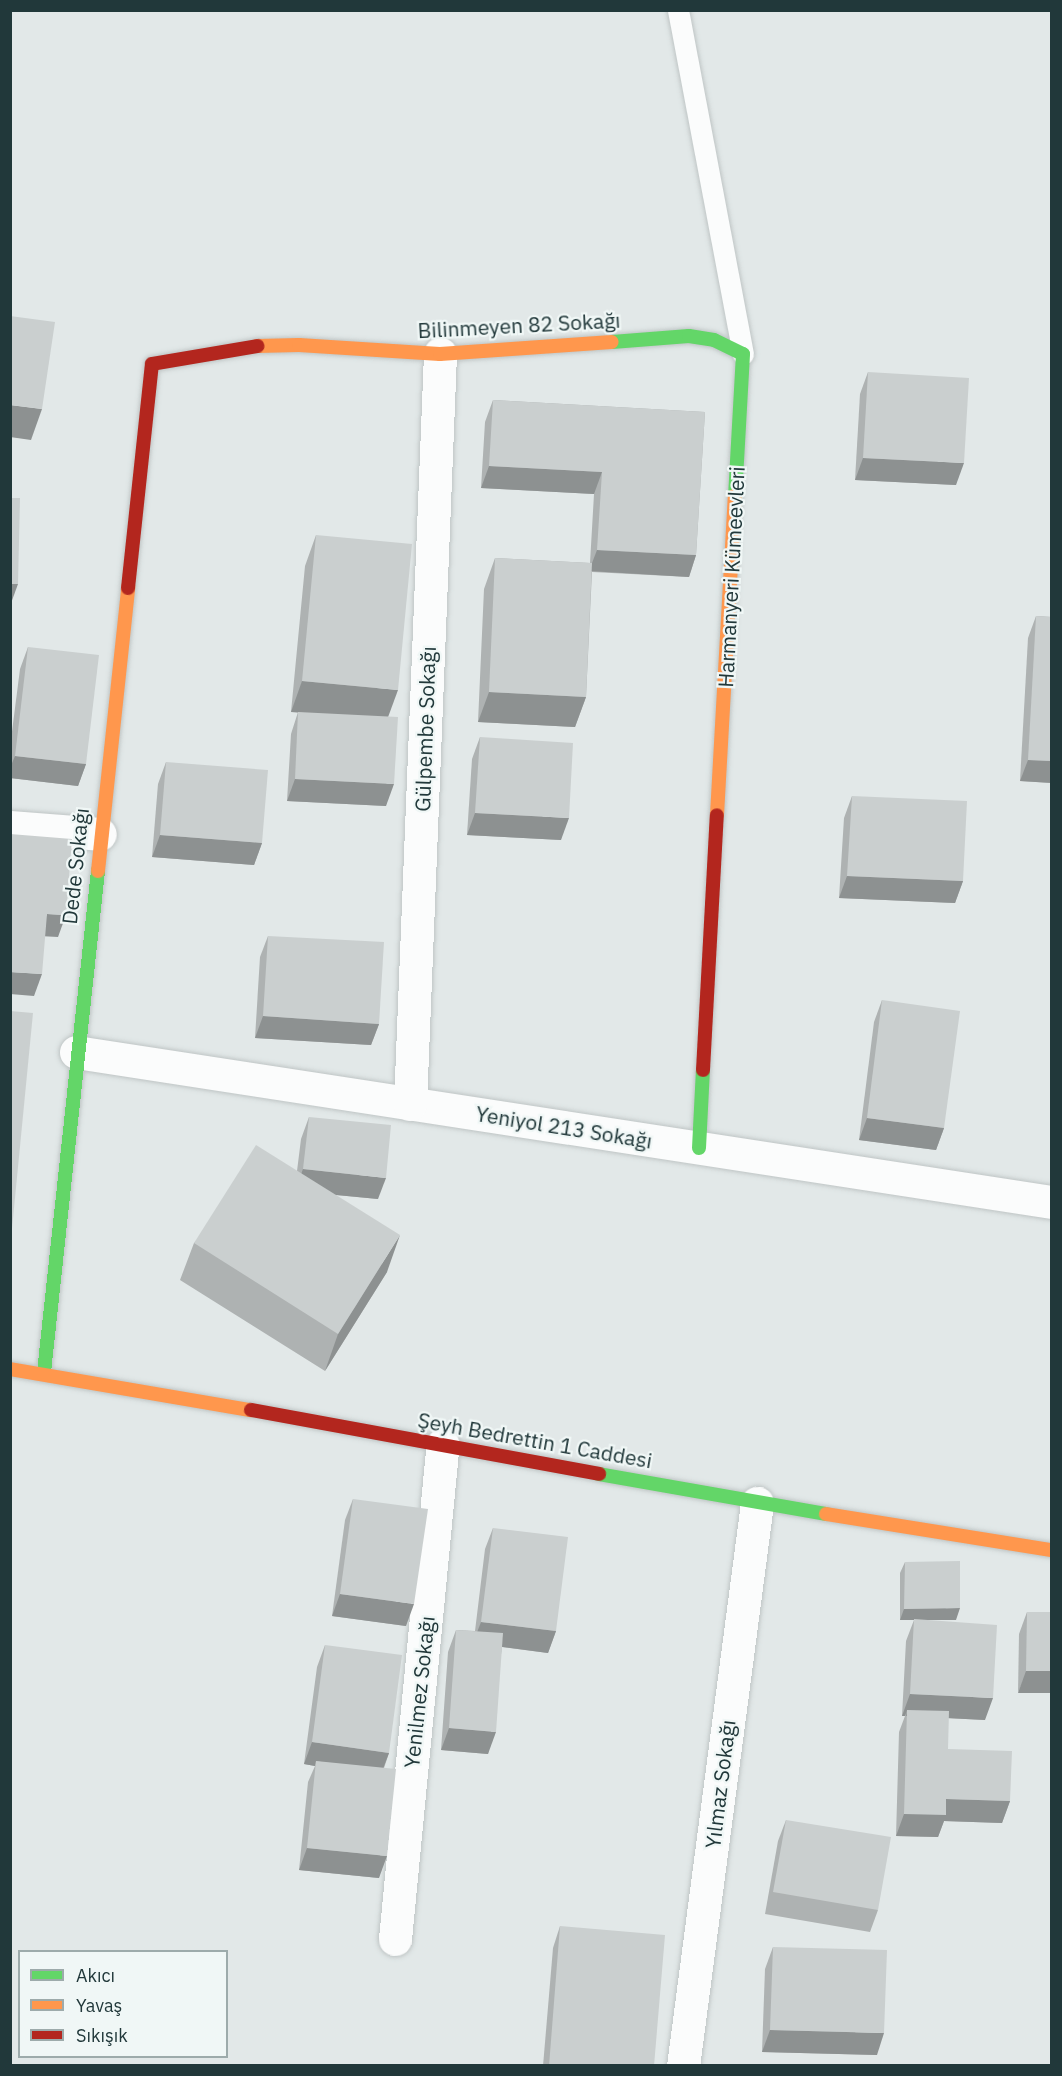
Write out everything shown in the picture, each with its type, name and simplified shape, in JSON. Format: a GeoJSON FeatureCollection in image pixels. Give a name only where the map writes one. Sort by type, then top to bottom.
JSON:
{"type":"FeatureCollection","features":[{"type":"Feature","properties":{"kind":"street","name":"Bilinmeyen 82 Sokağı"},"geometry":{"type":"LineString","coordinates":[[152,364],[204,351],[275,345],[440,354],[689,336],[714,340],[743,354]]}},
{"type":"Feature","properties":{"kind":"street","name":"Gülpembe Sokağı"},"geometry":{"type":"LineString","coordinates":[[410,1104],[440,354]]}},
{"type":"Feature","properties":{"kind":"street","name":"Harmanyeri Kümeevleri"},"geometry":{"type":"LineString","coordinates":[[699,1148],[743,354]]}},
{"type":"Feature","properties":{"kind":"street","name":"Dede Sokağı"},"geometry":{"type":"LineString","coordinates":[[44,1372],[76,1052],[152,364]]}},
{"type":"Feature","properties":{"kind":"street"},"geometry":{"type":"LineString","coordinates":[[10,826],[100,834]]}},
{"type":"Feature","properties":{"kind":"street","name":"Yeniyol 213 Sokağı"},"geometry":{"type":"LineString","coordinates":[[76,1052],[1052,1202]]}},
{"type":"Feature","properties":{"kind":"street","name":"Şeyh Bedrettin 1 Caddesi"},"geometry":{"type":"LineString","coordinates":[[10,1370],[44,1372],[758,1503],[1052,1550]]}},
{"type":"Feature","properties":{"kind":"street","name":"Yenilmez Sokağı"},"geometry":{"type":"LineString","coordinates":[[395,1939],[443,1444]]}},
{"type":"Feature","properties":{"kind":"street","name":"Yılmaz Sokağı"},"geometry":{"type":"LineString","coordinates":[[683,2066],[758,1503]]}},
{"type":"Feature","properties":{"kind":"lane","name":"Harmanyeri Kümeevleri"},"geometry":{"type":"LineString","coordinates":[[678,10],[743,354]]}},
{"type":"Feature","properties":{"kind":"building"},"geometry":{"type":"Polygon","coordinates":[[[10,316],[55,322],[42,409],[10,405],[10,316]]]}},
{"type":"Feature","properties":{"kind":"building"},"geometry":{"type":"Polygon","coordinates":[[[868,372],[969,378],[964,463],[863,458],[868,372]]]}},
{"type":"Feature","properties":{"kind":"building"},"geometry":{"type":"Polygon","coordinates":[[[493,400],[705,412],[696,555],[597,550],[602,472],[489,466],[493,400]]]}},
{"type":"Feature","properties":{"kind":"building"},"geometry":{"type":"Polygon","coordinates":[[[10,498],[20,498],[18,584],[10,584],[10,498]]]}},
{"type":"Feature","properties":{"kind":"building"},"geometry":{"type":"Polygon","coordinates":[[[316,535],[412,544],[398,690],[302,681],[316,535]]]}},
{"type":"Feature","properties":{"kind":"building"},"geometry":{"type":"Polygon","coordinates":[[[495,558],[592,563],[586,697],[489,692],[495,558]]]}},
{"type":"Feature","properties":{"kind":"building"},"geometry":{"type":"Polygon","coordinates":[[[1036,616],[1052,617],[1052,761],[1028,760],[1036,616]]]}},
{"type":"Feature","properties":{"kind":"building"},"geometry":{"type":"Polygon","coordinates":[[[28,647],[99,655],[86,764],[15,756],[28,647]]]}},
{"type":"Feature","properties":{"kind":"building"},"geometry":{"type":"Polygon","coordinates":[[[298,712],[398,717],[394,784],[295,779],[298,712]]]}},
{"type":"Feature","properties":{"kind":"building"},"geometry":{"type":"Polygon","coordinates":[[[480,737],[573,743],[569,818],[475,813],[480,737]]]}},
{"type":"Feature","properties":{"kind":"building"},"geometry":{"type":"Polygon","coordinates":[[[166,762],[268,770],[262,843],[160,835],[166,762]]]}},
{"type":"Feature","properties":{"kind":"building"},"geometry":{"type":"Polygon","coordinates":[[[852,796],[967,801],[963,881],[847,876],[852,796]]]}},
{"type":"Feature","properties":{"kind":"building"},"geometry":{"type":"Polygon","coordinates":[[[10,834],[72,839],[66,915],[47,914],[42,974],[10,972],[10,834]]]}},
{"type":"Feature","properties":{"kind":"building"},"geometry":{"type":"Polygon","coordinates":[[[268,936],[384,942],[379,1024],[263,1016],[268,936]]]}},
{"type":"Feature","properties":{"kind":"building"},"geometry":{"type":"Polygon","coordinates":[[[882,1000],[960,1011],[944,1128],[867,1118],[882,1000]]]}},
{"type":"Feature","properties":{"kind":"building"},"geometry":{"type":"Polygon","coordinates":[[[10,1011],[33,1013],[10,1249],[10,1011]]]}},
{"type":"Feature","properties":{"kind":"building"},"geometry":{"type":"Polygon","coordinates":[[[309,1117],[391,1125],[386,1178],[303,1169],[309,1117]]]}},
{"type":"Feature","properties":{"kind":"building"},"geometry":{"type":"Polygon","coordinates":[[[256,1145],[400,1235],[338,1334],[194,1243],[256,1145]]]}},
{"type":"Feature","properties":{"kind":"building"},"geometry":{"type":"Polygon","coordinates":[[[353,1499],[428,1509],[414,1604],[340,1594],[353,1499]]]}},
{"type":"Feature","properties":{"kind":"building"},"geometry":{"type":"Polygon","coordinates":[[[493,1528],[568,1537],[556,1631],[481,1622],[493,1528]]]}},
{"type":"Feature","properties":{"kind":"building"},"geometry":{"type":"Polygon","coordinates":[[[960,1561],[960,1608],[904,1609],[905,1562],[960,1561]]]}},
{"type":"Feature","properties":{"kind":"building"},"geometry":{"type":"Polygon","coordinates":[[[1027,1612],[1052,1612],[1052,1671],[1026,1671],[1027,1612]]]}},
{"type":"Feature","properties":{"kind":"building"},"geometry":{"type":"Polygon","coordinates":[[[914,1619],[997,1625],[993,1698],[910,1694],[914,1619]]]}},
{"type":"Feature","properties":{"kind":"building"},"geometry":{"type":"Polygon","coordinates":[[[456,1630],[503,1633],[496,1732],[449,1728],[456,1630]]]}},
{"type":"Feature","properties":{"kind":"building"},"geometry":{"type":"Polygon","coordinates":[[[325,1645],[402,1655],[389,1753],[312,1742],[325,1645]]]}},
{"type":"Feature","properties":{"kind":"building"},"geometry":{"type":"Polygon","coordinates":[[[907,1710],[949,1711],[948,1749],[1012,1751],[1010,1801],[946,1799],[946,1815],[904,1814],[907,1710]]]}},
{"type":"Feature","properties":{"kind":"building"},"geometry":{"type":"Polygon","coordinates":[[[316,1761],[396,1769],[387,1856],[307,1848],[316,1761]]]}},
{"type":"Feature","properties":{"kind":"building"},"geometry":{"type":"Polygon","coordinates":[[[786,1820],[891,1837],[878,1910],[773,1892],[786,1820]]]}},
{"type":"Feature","properties":{"kind":"building"},"geometry":{"type":"Polygon","coordinates":[[[560,1926],[665,1935],[654,2066],[549,2066],[560,1926]]]}},
{"type":"Feature","properties":{"kind":"building"},"geometry":{"type":"Polygon","coordinates":[[[773,1947],[887,1950],[884,2033],[770,2030],[773,1947]]]}},
{"type":"Feature","properties":{"kind":"traffic: fast"},"geometry":{"type":"LineString","coordinates":[[612,342],[689,336],[714,340],[743,354],[735,496]]}},
{"type":"Feature","properties":{"kind":"traffic: fast"},"geometry":{"type":"LineString","coordinates":[[44,1372],[98,871]]}},
{"type":"Feature","properties":{"kind":"traffic: fast"},"geometry":{"type":"LineString","coordinates":[[699,1148],[703,1070]]}},
{"type":"Feature","properties":{"kind":"traffic: fast"},"geometry":{"type":"LineString","coordinates":[[599,1474],[826,1514]]}},
{"type":"Feature","properties":{"kind":"traffic: slow"},"geometry":{"type":"LineString","coordinates":[[257,346],[299,345],[440,354],[612,342]]}},
{"type":"Feature","properties":{"kind":"traffic: slow"},"geometry":{"type":"LineString","coordinates":[[717,815],[735,496]]}},
{"type":"Feature","properties":{"kind":"traffic: slow"},"geometry":{"type":"LineString","coordinates":[[98,871],[128,588]]}},
{"type":"Feature","properties":{"kind":"traffic: slow"},"geometry":{"type":"LineString","coordinates":[[10,1369],[251,1410]]}},
{"type":"Feature","properties":{"kind":"traffic: slow"},"geometry":{"type":"LineString","coordinates":[[826,1514],[1052,1550]]}},
{"type":"Feature","properties":{"kind":"traffic: jam"},"geometry":{"type":"LineString","coordinates":[[128,588],[152,364],[257,346]]}},
{"type":"Feature","properties":{"kind":"traffic: jam"},"geometry":{"type":"LineString","coordinates":[[703,1070],[717,815]]}},
{"type":"Feature","properties":{"kind":"traffic: jam"},"geometry":{"type":"LineString","coordinates":[[251,1410],[599,1474]]}}]}
